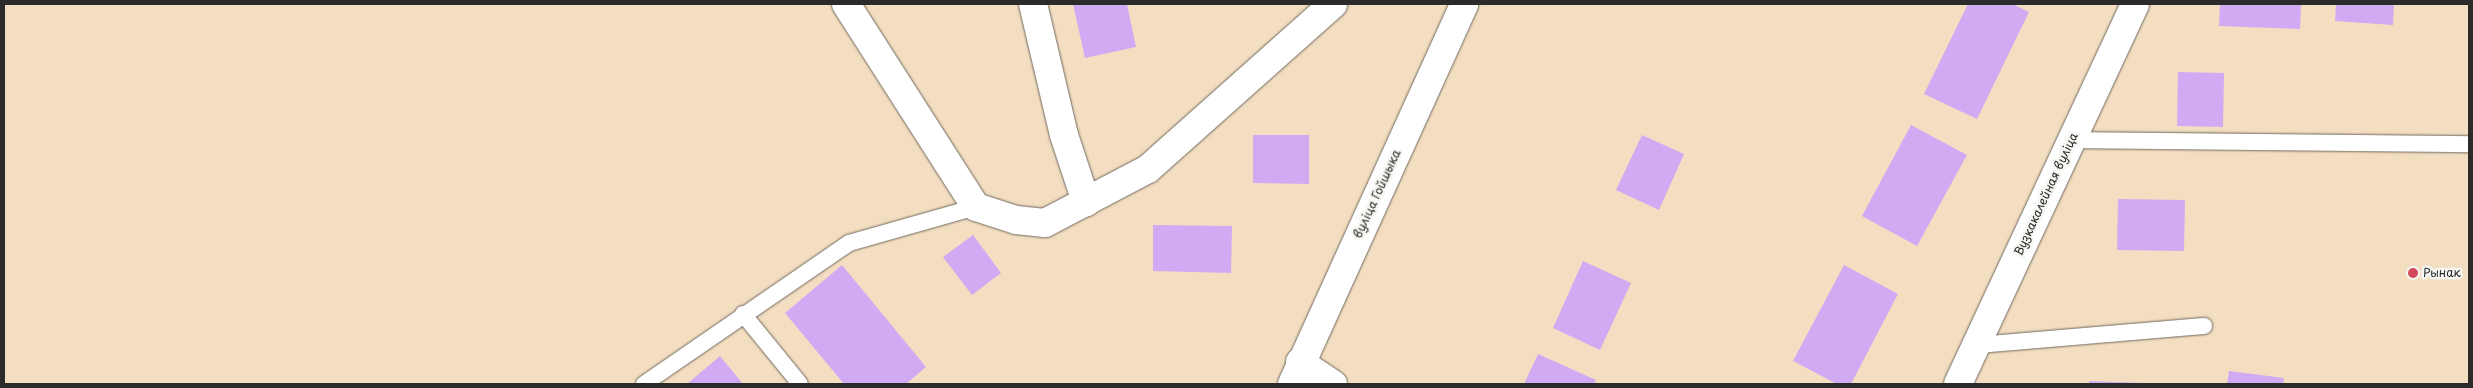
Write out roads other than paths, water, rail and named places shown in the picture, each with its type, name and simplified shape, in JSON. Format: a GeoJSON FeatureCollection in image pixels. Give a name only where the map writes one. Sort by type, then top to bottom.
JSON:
{"type":"FeatureCollection","features":[{"type":"Feature","properties":{"kind":"street"},"geometry":{"type":"LineString","coordinates":[[846,4],[976,207],[1016,220],[1046,223],[1148,169],[1333,4]]}},
{"type":"Feature","properties":{"kind":"street"},"geometry":{"type":"LineString","coordinates":[[1033,4],[1064,135],[1086,202]]}},
{"type":"Feature","properties":{"kind":"street","name":"вуліца Гойшыка"},"geometry":{"type":"LineString","coordinates":[[1296,373],[1464,4]]}},
{"type":"Feature","properties":{"kind":"street","name":"Вузкакалейная вуліца"},"geometry":{"type":"LineString","coordinates":[[1958,384],[2136,4]]}},
{"type":"Feature","properties":{"kind":"street"},"geometry":{"type":"LineString","coordinates":[[1296,373],[1333,384]]}},
{"type":"Feature","properties":{"kind":"lane"},"geometry":{"type":"LineString","coordinates":[[2071,140],[2469,144]]}},
{"type":"Feature","properties":{"kind":"lane"},"geometry":{"type":"LineString","coordinates":[[644,384],[743,314],[850,243],[976,207]]}},
{"type":"Feature","properties":{"kind":"lane"},"geometry":{"type":"LineString","coordinates":[[743,314],[800,384]]}},
{"type":"Feature","properties":{"kind":"lane"},"geometry":{"type":"LineString","coordinates":[[1977,345],[2204,326]]}},
{"type":"Feature","properties":{"kind":"place","name":"Рынак"},"geometry":{"type":"Point","coordinates":[2413,273]}}]}
